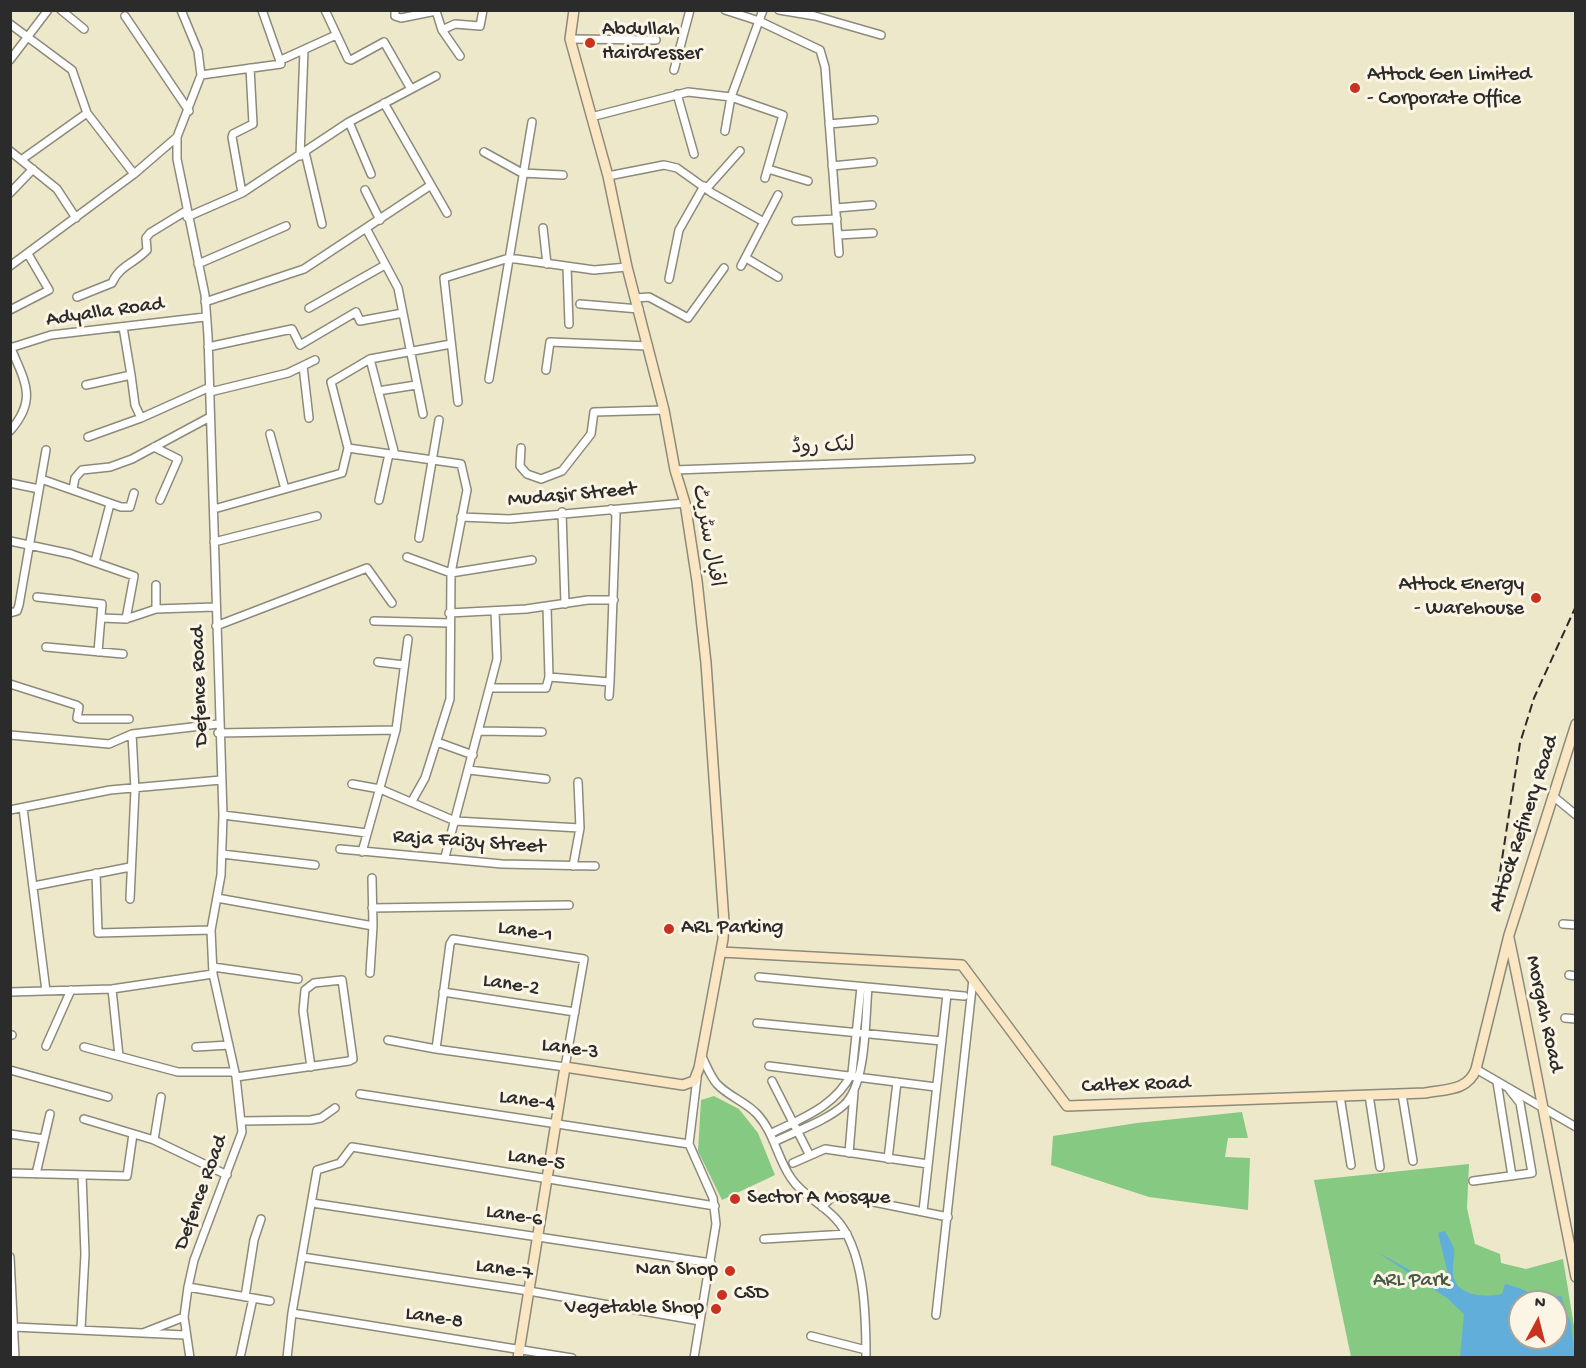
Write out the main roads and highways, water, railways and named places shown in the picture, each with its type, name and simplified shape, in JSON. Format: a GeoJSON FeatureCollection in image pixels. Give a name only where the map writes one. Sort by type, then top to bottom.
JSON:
{"type":"FeatureCollection","features":[{"type":"Feature","properties":{"kind":"water"},"geometry":{"type":"Polygon","coordinates":[[[1445,1231],[1454,1249],[1454,1280],[1464,1291],[1487,1296],[1502,1294],[1505,1284],[1524,1290],[1508,1290],[1508,1350],[1568,1350],[1568,1316],[1575,1357],[1460,1357],[1464,1314],[1447,1298],[1377,1252],[1444,1289],[1450,1282],[1438,1233],[1445,1231]]]}},
{"type":"Feature","properties":{"kind":"railway"},"geometry":{"type":"LineString","coordinates":[[1498,885],[1520,743],[1534,698],[1576,606]]}},
{"type":"Feature","properties":{"kind":"place","name":"Abdullah Hairdresser"},"geometry":{"type":"Point","coordinates":[590,43]}},
{"type":"Feature","properties":{"kind":"place","name":"Attock Gen Limited - Corporate Office"},"geometry":{"type":"Point","coordinates":[1355,88]}},
{"type":"Feature","properties":{"kind":"place","name":"Attock Energy - Warehouse"},"geometry":{"type":"Point","coordinates":[1536,598]}},
{"type":"Feature","properties":{"kind":"place","name":"ARL Parking"},"geometry":{"type":"Point","coordinates":[669,929]}},
{"type":"Feature","properties":{"kind":"place","name":"Sector A Mosque"},"geometry":{"type":"Point","coordinates":[735,1199]}},
{"type":"Feature","properties":{"kind":"place","name":"Nan Shop"},"geometry":{"type":"Point","coordinates":[730,1271]}},
{"type":"Feature","properties":{"kind":"place","name":"CSD"},"geometry":{"type":"Point","coordinates":[722,1295]}},
{"type":"Feature","properties":{"kind":"place","name":"Vegetable Shop"},"geometry":{"type":"Point","coordinates":[716,1309]}},
{"type":"Feature","properties":{"kind":"park label","name":"ARL Park"},"geometry":{"type":"Point","coordinates":[1411,1282]}}]}
